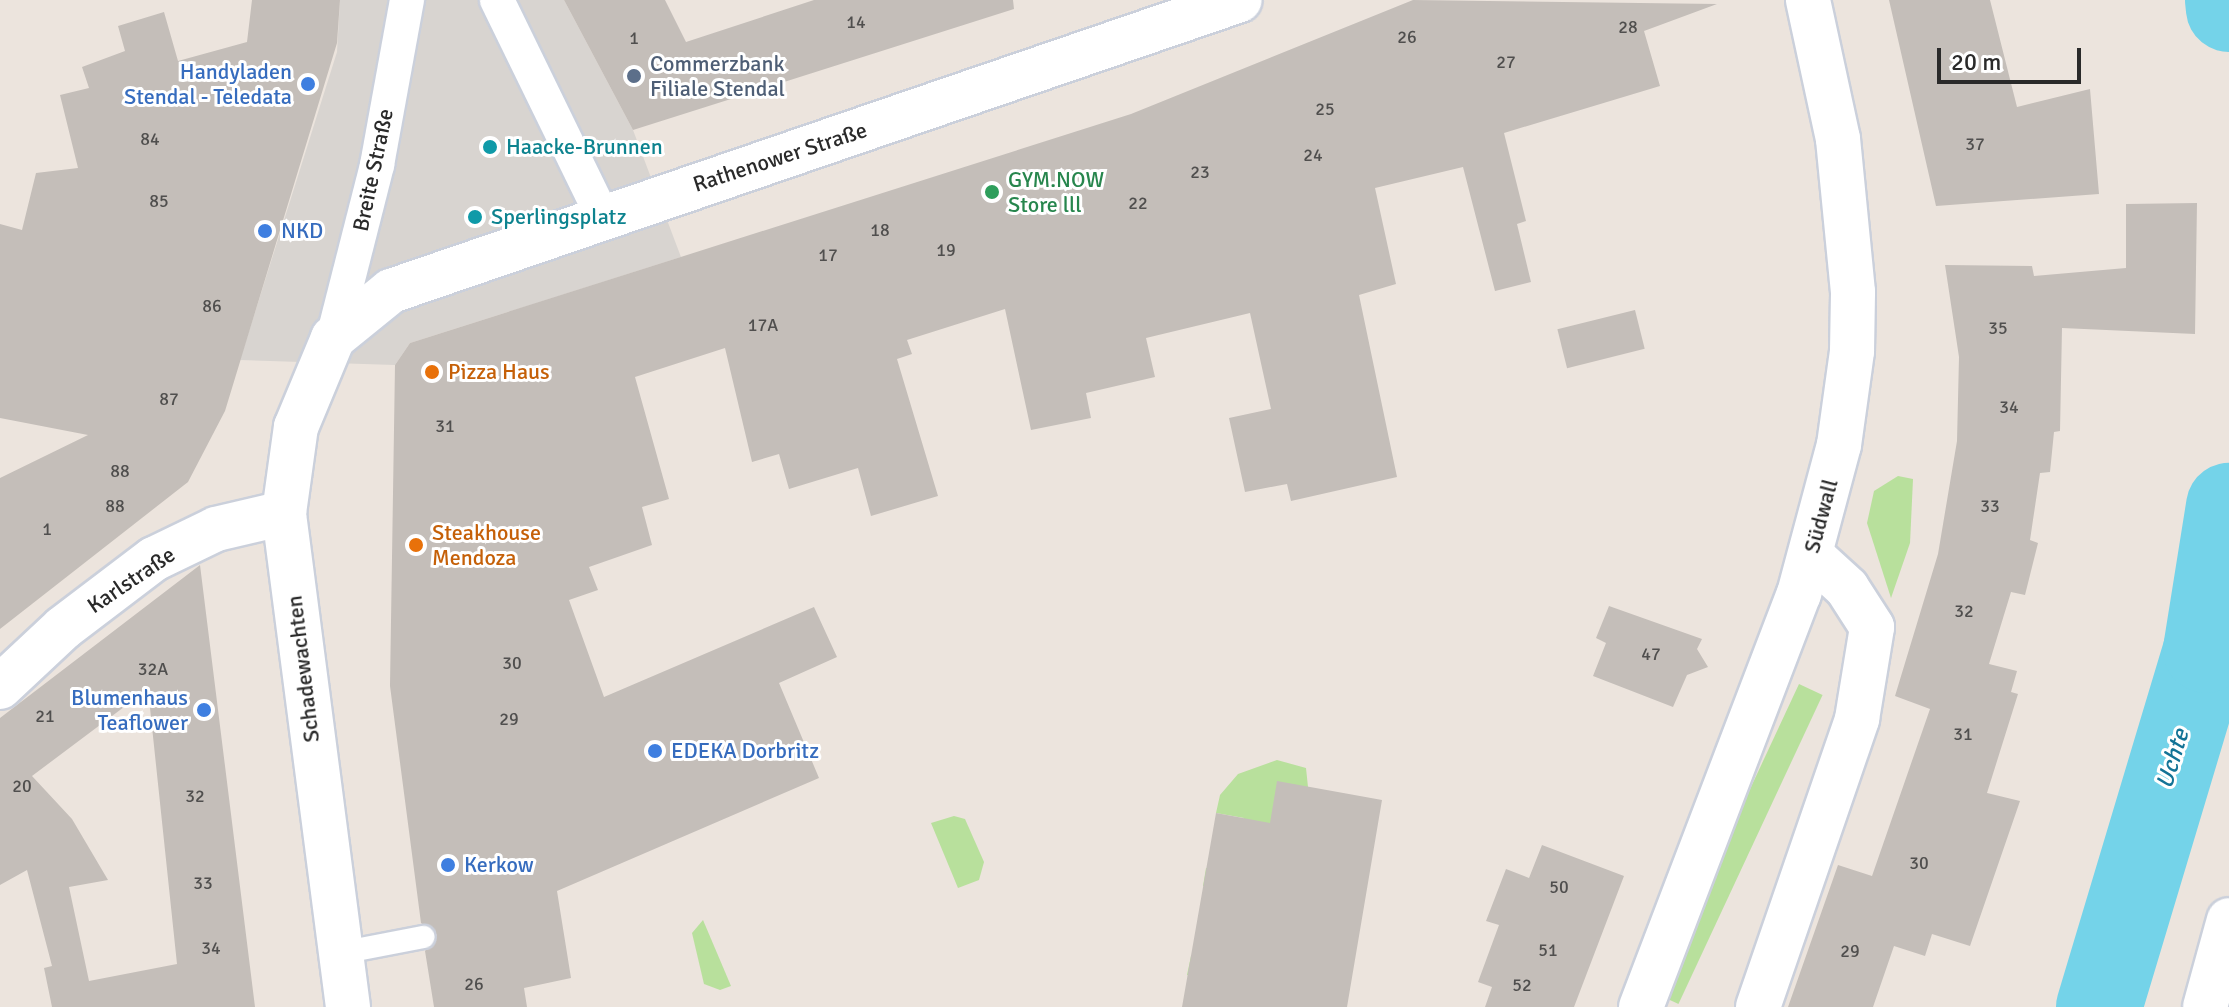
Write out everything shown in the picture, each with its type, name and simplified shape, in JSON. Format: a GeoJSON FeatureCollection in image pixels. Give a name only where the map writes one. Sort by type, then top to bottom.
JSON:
{"type":"FeatureCollection","features":[{"type":"Feature","properties":{"kind":"street","name":"Breite Straße"},"geometry":{"type":"LineString","coordinates":[[333,338],[377,165],[407,0]]}},
{"type":"Feature","properties":{"kind":"street"},"geometry":{"type":"LineString","coordinates":[[497,0],[602,215]]}},
{"type":"Feature","properties":{"kind":"street","name":"Rathenower Straße"},"geometry":{"type":"LineString","coordinates":[[333,338],[391,291],[602,215],[1240,0]]}},
{"type":"Feature","properties":{"kind":"street","name":"Südwall"},"geometry":{"type":"LineString","coordinates":[[1641,1007],[1811,555],[1847,394],[1853,292],[1838,139],[1808,0]]}},
{"type":"Feature","properties":{"kind":"street","name":"Schadewachten"},"geometry":{"type":"LineString","coordinates":[[333,338],[296,427],[284,513],[348,1007]]}},
{"type":"Feature","properties":{"kind":"street","name":"Karlstraße"},"geometry":{"type":"LineString","coordinates":[[0,687],[63,628],[154,559],[216,529],[284,513]]}},
{"type":"Feature","properties":{"kind":"street"},"geometry":{"type":"LineString","coordinates":[[1758,1007],[1857,719],[1872,627],[1847,588],[1811,555]]}},
{"type":"Feature","properties":{"kind":"street"},"geometry":{"type":"LineString","coordinates":[[2205,1007],[2229,920]]}},
{"type":"Feature","properties":{"kind":"lane"},"geometry":{"type":"LineString","coordinates":[[340,953],[423,937]]}},
{"type":"Feature","properties":{"kind":"green space"},"geometry":{"type":"Polygon","coordinates":[[[1898,476],[1913,479],[1910,543],[1891,598],[1867,523],[1874,491],[1898,476]]]}},
{"type":"Feature","properties":{"kind":"green space"},"geometry":{"type":"Polygon","coordinates":[[[1799,684],[1823,695],[1678,1004],[1655,993],[1799,684]]]}},
{"type":"Feature","properties":{"kind":"green space"},"geometry":{"type":"Polygon","coordinates":[[[1277,760],[1306,768],[1308,787],[1265,855],[1216,980],[1187,975],[1191,956],[1219,962],[1231,890],[1203,886],[1206,868],[1235,873],[1244,818],[1216,813],[1220,795],[1238,774],[1277,760]]]}},
{"type":"Feature","properties":{"kind":"green space"},"geometry":{"type":"Polygon","coordinates":[[[954,816],[965,819],[984,862],[979,880],[958,888],[931,823],[954,816]]]}},
{"type":"Feature","properties":{"kind":"green space"},"geometry":{"type":"Polygon","coordinates":[[[703,920],[731,986],[720,990],[704,984],[692,933],[703,920]]]}},
{"type":"Feature","properties":{"kind":"shaded area","name":"Sperlingsplatz"},"geometry":{"type":"Polygon","coordinates":[[[340,0],[564,0],[633,130],[681,257],[410,343],[395,365],[240,360],[337,52],[340,0]]]}},
{"type":"Feature","properties":{"kind":"building"},"geometry":{"type":"Polygon","coordinates":[[[252,0],[340,0],[337,43],[225,411],[188,482],[0,629],[0,478],[88,435],[0,418],[0,224],[22,230],[36,173],[78,168],[60,95],[89,88],[82,67],[125,51],[118,26],[164,12],[178,61],[247,42],[252,0]]]}},
{"type":"Feature","properties":{"kind":"building"},"geometry":{"type":"Polygon","coordinates":[[[564,0],[665,0],[686,42],[814,0],[1013,0],[1014,9],[633,130],[564,0]]]}},
{"type":"Feature","properties":{"kind":"building"},"geometry":{"type":"Polygon","coordinates":[[[1413,0],[1717,4],[1644,31],[1660,86],[1504,133],[1526,221],[1517,224],[1531,282],[1495,291],[1463,167],[1375,188],[1396,284],[1359,295],[1397,477],[1291,501],[1287,484],[1245,492],[1229,418],[1271,409],[1250,313],[1146,338],[1155,377],[1086,393],[1091,418],[1031,430],[1005,309],[907,340],[912,354],[897,359],[938,496],[871,516],[858,468],[789,489],[779,454],[752,462],[725,348],[635,377],[669,499],[642,507],[652,545],[589,567],[598,590],[569,600],[604,697],[814,607],[837,657],[779,683],[819,778],[557,891],[571,978],[524,988],[527,1007],[434,1007],[425,951],[437,935],[421,923],[390,686],[395,365],[410,343],[1131,114],[1413,0]]]}},
{"type":"Feature","properties":{"kind":"building"},"geometry":{"type":"Polygon","coordinates":[[[1889,0],[1990,0],[2017,107],[2090,89],[2099,194],[1936,206],[1889,0]]]}},
{"type":"Feature","properties":{"kind":"building"},"geometry":{"type":"Polygon","coordinates":[[[2197,203],[2195,334],[2062,328],[2060,431],[2054,432],[2050,472],[2040,473],[2030,540],[2038,543],[2025,595],[2011,592],[1989,664],[2017,671],[2011,692],[2018,694],[1987,793],[2020,801],[1970,946],[1932,934],[1925,956],[1894,946],[1873,1007],[1788,1007],[1838,865],[1872,876],[1930,709],[1895,696],[1938,554],[1957,441],[1959,357],[1945,265],[2032,266],[2034,276],[2126,268],[2126,204],[2197,203]]]}},
{"type":"Feature","properties":{"kind":"building"},"geometry":{"type":"Polygon","coordinates":[[[1635,310],[1645,349],[1567,368],[1557,329],[1635,310]]]}},
{"type":"Feature","properties":{"kind":"building"},"geometry":{"type":"Polygon","coordinates":[[[200,565],[255,1007],[52,1007],[44,968],[52,966],[27,870],[0,885],[0,718],[200,565]],[[148,689],[32,776],[72,819],[108,880],[69,887],[89,981],[177,964],[148,689]]]}},
{"type":"Feature","properties":{"kind":"building"},"geometry":{"type":"Polygon","coordinates":[[[1609,606],[1702,639],[1697,649],[1708,667],[1687,675],[1673,707],[1593,676],[1606,643],[1596,638],[1609,606]]]}},
{"type":"Feature","properties":{"kind":"building"},"geometry":{"type":"Polygon","coordinates":[[[1277,781],[1382,800],[1347,1007],[1182,1007],[1216,813],[1270,823],[1277,781]]]}},
{"type":"Feature","properties":{"kind":"building"},"geometry":{"type":"Polygon","coordinates":[[[1542,845],[1624,876],[1574,1007],[1485,1007],[1492,987],[1478,982],[1499,925],[1486,921],[1506,869],[1529,878],[1542,845]]]}},
{"type":"Feature","properties":{"kind":"waterway","name":"Uchte"},"geometry":{"type":"LineString","coordinates":[[2228,0],[2229,9]]}},
{"type":"Feature","properties":{"kind":"waterway","name":"Uchte"},"geometry":{"type":"LineString","coordinates":[[2099,1007],[2206,650],[2229,506]]}},
{"type":"Feature","properties":{"kind":"place","name":"Commerzbank Filiale Stendal"},"geometry":{"type":"Point","coordinates":[634,76]}},
{"type":"Feature","properties":{"kind":"place","name":"Handyladen Stendal - Teledata"},"geometry":{"type":"Point","coordinates":[308,84]}},
{"type":"Feature","properties":{"kind":"place","name":"Haacke-Brunnen"},"geometry":{"type":"Point","coordinates":[490,147]}},
{"type":"Feature","properties":{"kind":"place","name":"GYM.NOW Store lll"},"geometry":{"type":"Point","coordinates":[992,192]}},
{"type":"Feature","properties":{"kind":"place","name":"Sperlingsplatz"},"geometry":{"type":"Point","coordinates":[475,217]}},
{"type":"Feature","properties":{"kind":"place","name":"NKD"},"geometry":{"type":"Point","coordinates":[265,231]}},
{"type":"Feature","properties":{"kind":"place","name":"Pizza Haus"},"geometry":{"type":"Point","coordinates":[432,372]}},
{"type":"Feature","properties":{"kind":"place","name":"Steakhouse Mendoza"},"geometry":{"type":"Point","coordinates":[416,545]}},
{"type":"Feature","properties":{"kind":"place","name":"Blumenhaus Teaflower"},"geometry":{"type":"Point","coordinates":[204,710]}},
{"type":"Feature","properties":{"kind":"place","name":"EDEKA Dorbritz"},"geometry":{"type":"Point","coordinates":[655,751]}},
{"type":"Feature","properties":{"kind":"place","name":"Kerkow"},"geometry":{"type":"Point","coordinates":[448,865]}}]}
